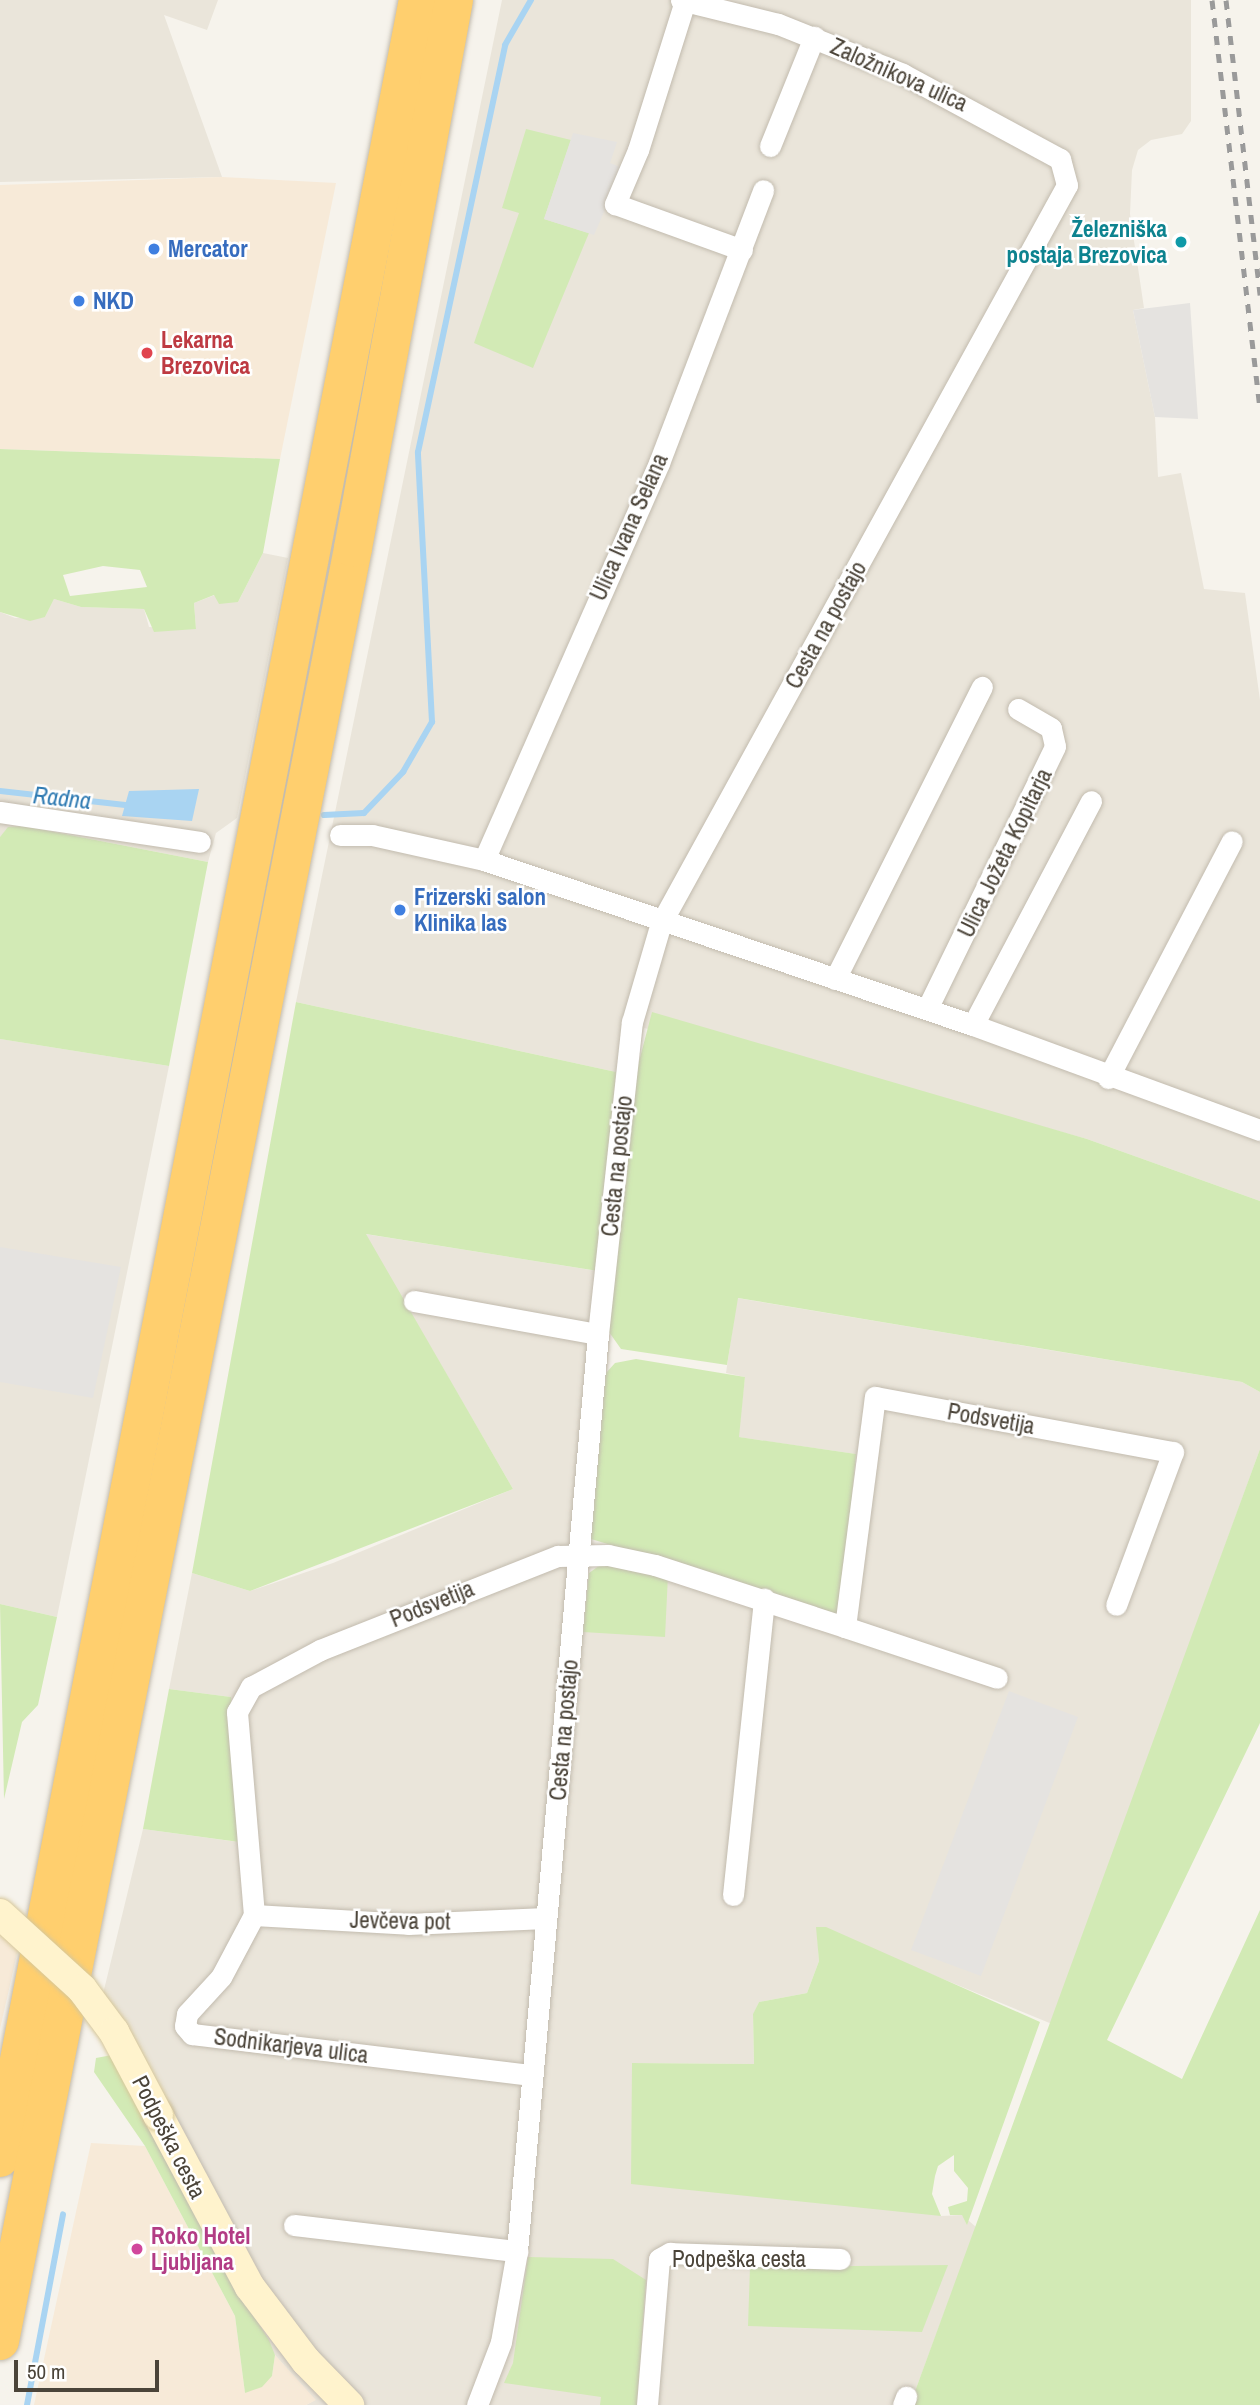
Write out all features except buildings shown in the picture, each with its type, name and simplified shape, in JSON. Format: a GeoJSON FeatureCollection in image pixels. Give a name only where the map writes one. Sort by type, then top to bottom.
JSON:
{"type":"FeatureCollection","features":[{"type":"Feature","properties":{"kind":"highway"},"geometry":{"type":"LineString","coordinates":[[0,2158],[418,0]]}},
{"type":"Feature","properties":{"kind":"highway"},"geometry":{"type":"LineString","coordinates":[[0,2340],[353,548],[454,0]]}},
{"type":"Feature","properties":{"kind":"main road","name":"Podpeška cesta"},"geometry":{"type":"LineString","coordinates":[[0,1914],[82,1989],[114,2032],[250,2287],[306,2361],[349,2405]]}},
{"type":"Feature","properties":{"kind":"street","name":"Založnikova ulica"},"geometry":{"type":"LineString","coordinates":[[742,250],[615,204],[638,150],[692,1],[814,37],[987,115],[1060,159],[1067,185]]}},
{"type":"Feature","properties":{"kind":"street"},"geometry":{"type":"LineString","coordinates":[[770,146],[814,37]]}},
{"type":"Feature","properties":{"kind":"street","name":"Cesta na postajo"},"geometry":{"type":"LineString","coordinates":[[477,2405],[499,2353],[517,2251],[598,1334],[632,1022],[661,923],[1067,185]]}},
{"type":"Feature","properties":{"kind":"street","name":"Ulica Ivana Selana"},"geometry":{"type":"LineString","coordinates":[[484,860],[659,463],[763,190]]}},
{"type":"Feature","properties":{"kind":"street"},"geometry":{"type":"LineString","coordinates":[[835,979],[982,687]]}},
{"type":"Feature","properties":{"kind":"street","name":"Ulica Jožeta Kopitarja"},"geometry":{"type":"LineString","coordinates":[[927,1009],[1055,746],[1051,728],[1018,709]]}},
{"type":"Feature","properties":{"kind":"street"},"geometry":{"type":"LineString","coordinates":[[973,1025],[1091,801]]}},
{"type":"Feature","properties":{"kind":"street"},"geometry":{"type":"LineString","coordinates":[[0,812],[200,842]]}},
{"type":"Feature","properties":{"kind":"street"},"geometry":{"type":"LineString","coordinates":[[341,835],[372,835],[484,860],[661,923],[973,1025],[1108,1078],[1260,1130]]}},
{"type":"Feature","properties":{"kind":"street"},"geometry":{"type":"LineString","coordinates":[[1108,1078],[1232,841]]}},
{"type":"Feature","properties":{"kind":"street"},"geometry":{"type":"LineString","coordinates":[[414,1301],[598,1334]]}},
{"type":"Feature","properties":{"kind":"street","name":"Podsvetija"},"geometry":{"type":"LineString","coordinates":[[845,1626],[875,1397],[1173,1452],[1116,1605]]}},
{"type":"Feature","properties":{"kind":"street","name":"Podsvetija"},"geometry":{"type":"LineString","coordinates":[[254,1915],[237,1712],[251,1687],[320,1650],[534,1562],[579,1554],[655,1565],[997,1678]]}},
{"type":"Feature","properties":{"kind":"street"},"geometry":{"type":"LineString","coordinates":[[733,1895],[764,1599]]}},
{"type":"Feature","properties":{"kind":"street","name":"Jevčeva pot"},"geometry":{"type":"LineString","coordinates":[[254,1915],[408,1924],[546,1918]]}},
{"type":"Feature","properties":{"kind":"street","name":"Sodnikarjeva ulica"},"geometry":{"type":"LineString","coordinates":[[254,1915],[221,1977],[187,2014],[185,2026],[192,2034],[532,2075]]}},
{"type":"Feature","properties":{"kind":"street"},"geometry":{"type":"LineString","coordinates":[[294,2225],[517,2251]]}},
{"type":"Feature","properties":{"kind":"street","name":"Podpeška cesta"},"geometry":{"type":"LineString","coordinates":[[648,2405],[659,2259],[670,2253],[840,2259]]}},
{"type":"Feature","properties":{"kind":"shaded area"},"geometry":{"type":"Polygon","coordinates":[[[0,0],[218,0],[207,30],[164,15],[222,177],[0,182],[0,0]]]}},
{"type":"Feature","properties":{"kind":"shaded area"},"geometry":{"type":"Polygon","coordinates":[[[502,0],[1191,0],[1191,121],[1182,134],[1151,140],[1138,150],[1132,170],[1130,214],[1144,308],[1133,310],[1155,417],[1158,477],[1181,473],[1204,589],[1245,593],[1260,700],[1260,1201],[1087,1139],[894,1085],[644,1028],[636,1073],[616,1072],[296,1002],[502,0]]]}},
{"type":"Feature","properties":{"kind":"shaded area"},"geometry":{"type":"Polygon","coordinates":[[[573,133],[617,142],[610,163],[623,168],[594,235],[544,219],[573,133]]]}},
{"type":"Feature","properties":{"kind":"shaded area"},"geometry":{"type":"Polygon","coordinates":[[[222,177],[336,183],[280,459],[0,449],[0,185],[222,177]]]}},
{"type":"Feature","properties":{"kind":"shaded area"},"geometry":{"type":"Polygon","coordinates":[[[1190,303],[1198,419],[1155,417],[1133,310],[1190,303]]]}},
{"type":"Feature","properties":{"kind":"shaded area"},"geometry":{"type":"Polygon","coordinates":[[[263,553],[288,558],[237,818],[216,833],[208,862],[24,826],[0,837],[0,612],[15,618],[45,617],[54,599],[81,607],[144,609],[149,627],[196,629],[194,603],[215,595],[238,602],[263,553]]]}},
{"type":"Feature","properties":{"kind":"shaded area"},"geometry":{"type":"Polygon","coordinates":[[[0,1039],[169,1066],[57,1617],[0,1604],[0,1039]]]}},
{"type":"Feature","properties":{"kind":"shaded area"},"geometry":{"type":"Polygon","coordinates":[[[365,1234],[616,1274],[583,1631],[668,1575],[844,1589],[856,1454],[738,1437],[745,1377],[726,1373],[737,1298],[1242,1382],[1260,1392],[1260,1449],[1052,2024],[817,1927],[819,1961],[807,1993],[759,2002],[753,2015],[754,2064],[632,2063],[941,2216],[962,2215],[976,2227],[910,2405],[306,2405],[315,2400],[275,2355],[229,2277],[95,2027],[143,1829],[238,1842],[231,1697],[169,1689],[192,1573],[250,1591],[333,1563],[513,1489],[365,1234]]]}},
{"type":"Feature","properties":{"kind":"shaded area"},"geometry":{"type":"Polygon","coordinates":[[[0,1247],[121,1267],[93,1398],[0,1382],[0,1247]]]}},
{"type":"Feature","properties":{"kind":"shaded area"},"geometry":{"type":"Polygon","coordinates":[[[1009,1691],[1078,1717],[981,1976],[911,1950],[1009,1691]]]}},
{"type":"Feature","properties":{"kind":"shaded area"},"geometry":{"type":"Polygon","coordinates":[[[0,1928],[19,1945],[0,2029],[0,1928]]]}},
{"type":"Feature","properties":{"kind":"shaded area"},"geometry":{"type":"Polygon","coordinates":[[[91,2143],[145,2146],[235,2316],[245,2393],[272,2376],[275,2355],[316,2400],[306,2405],[34,2405],[91,2143]]]}},
{"type":"Feature","properties":{"kind":"green space"},"geometry":{"type":"Polygon","coordinates":[[[526,129],[571,140],[544,219],[589,233],[533,368],[474,343],[519,213],[502,208],[526,129]]]}},
{"type":"Feature","properties":{"kind":"green space"},"geometry":{"type":"Polygon","coordinates":[[[0,449],[280,459],[263,553],[238,602],[219,604],[214,595],[194,603],[196,629],[154,632],[144,609],[81,607],[54,599],[45,617],[30,621],[0,612],[0,449]],[[103,566],[63,575],[70,596],[147,587],[140,570],[103,566]]]}},
{"type":"Feature","properties":{"kind":"green space"},"geometry":{"type":"Polygon","coordinates":[[[24,826],[208,862],[169,1066],[0,1039],[0,837],[8,827],[24,826]]]}},
{"type":"Feature","properties":{"kind":"green space"},"geometry":{"type":"Polygon","coordinates":[[[296,1002],[616,1072],[598,1271],[366,1234],[513,1489],[250,1591],[192,1573],[296,1002]]]}},
{"type":"Feature","properties":{"kind":"green space"},"geometry":{"type":"Polygon","coordinates":[[[652,1012],[1087,1139],[1260,1201],[1260,1392],[1242,1382],[738,1298],[727,1365],[621,1349],[609,1332],[636,1073],[652,1012]]]}},
{"type":"Feature","properties":{"kind":"green space"},"geometry":{"type":"Polygon","coordinates":[[[636,1359],[745,1377],[739,1437],[856,1454],[841,1615],[591,1539],[606,1373],[615,1363],[636,1359]]]}},
{"type":"Feature","properties":{"kind":"green space"},"geometry":{"type":"Polygon","coordinates":[[[1260,1449],[1260,1723],[1107,2040],[1182,2079],[1260,1910],[1260,2405],[910,2405],[1260,1449]]]}},
{"type":"Feature","properties":{"kind":"green space"},"geometry":{"type":"Polygon","coordinates":[[[603,1563],[668,1575],[665,1637],[583,1632],[589,1573],[603,1563]]]}},
{"type":"Feature","properties":{"kind":"green space"},"geometry":{"type":"Polygon","coordinates":[[[0,1604],[57,1617],[38,1705],[22,1722],[4,1799],[0,1604]]]}},
{"type":"Feature","properties":{"kind":"green space"},"geometry":{"type":"Polygon","coordinates":[[[169,1689],[231,1697],[239,1842],[143,1829],[169,1689]]]}},
{"type":"Feature","properties":{"kind":"green space"},"geometry":{"type":"Polygon","coordinates":[[[816,1927],[826,1927],[1040,2022],[967,2225],[962,2215],[950,2215],[948,2207],[967,2201],[968,2188],[954,2171],[954,2155],[938,2166],[935,2176],[932,2194],[941,2216],[631,2184],[632,2063],[754,2064],[753,2014],[759,2002],[807,1993],[819,1961],[816,1927]]]}},
{"type":"Feature","properties":{"kind":"green space"},"geometry":{"type":"Polygon","coordinates":[[[112,2055],[229,2277],[269,2340],[275,2355],[272,2376],[262,2387],[245,2393],[235,2316],[145,2146],[94,2072],[96,2058],[112,2055]]]}},
{"type":"Feature","properties":{"kind":"green space"},"geometry":{"type":"Polygon","coordinates":[[[528,2257],[613,2259],[646,2280],[637,2405],[600,2405],[601,2397],[504,2383],[513,2363],[528,2257]]]}},
{"type":"Feature","properties":{"kind":"green space"},"geometry":{"type":"Polygon","coordinates":[[[948,2265],[922,2332],[748,2326],[750,2267],[948,2265]]]}},
{"type":"Feature","properties":{"kind":"water"},"geometry":{"type":"Polygon","coordinates":[[[199,789],[192,821],[122,816],[129,791],[199,789]]]}},
{"type":"Feature","properties":{"kind":"waterway"},"geometry":{"type":"LineString","coordinates":[[324,815],[364,813],[403,772],[432,722],[418,452],[505,45],[531,0]]}},
{"type":"Feature","properties":{"kind":"waterway","name":"Radna"},"geometry":{"type":"LineString","coordinates":[[0,791],[125,805]]}},
{"type":"Feature","properties":{"kind":"waterway"},"geometry":{"type":"LineString","coordinates":[[27,2405],[63,2214]]}},
{"type":"Feature","properties":{"kind":"railway"},"geometry":{"type":"LineString","coordinates":[[1212,0],[1260,409]]}},
{"type":"Feature","properties":{"kind":"railway"},"geometry":{"type":"LineString","coordinates":[[1226,0],[1260,295]]}},
{"type":"Feature","properties":{"kind":"place","name":"Železniška postaja Brezovica"},"geometry":{"type":"Point","coordinates":[1181,242]}},
{"type":"Feature","properties":{"kind":"place","name":"Mercator"},"geometry":{"type":"Point","coordinates":[154,249]}},
{"type":"Feature","properties":{"kind":"place","name":"NKD"},"geometry":{"type":"Point","coordinates":[79,301]}},
{"type":"Feature","properties":{"kind":"place","name":"Lekarna Brezovica"},"geometry":{"type":"Point","coordinates":[147,353]}},
{"type":"Feature","properties":{"kind":"place","name":"Frizerski salon Klinika las"},"geometry":{"type":"Point","coordinates":[400,910]}},
{"type":"Feature","properties":{"kind":"place","name":"Roko Hotel Ljubljana"},"geometry":{"type":"Point","coordinates":[137,2249]}}]}
